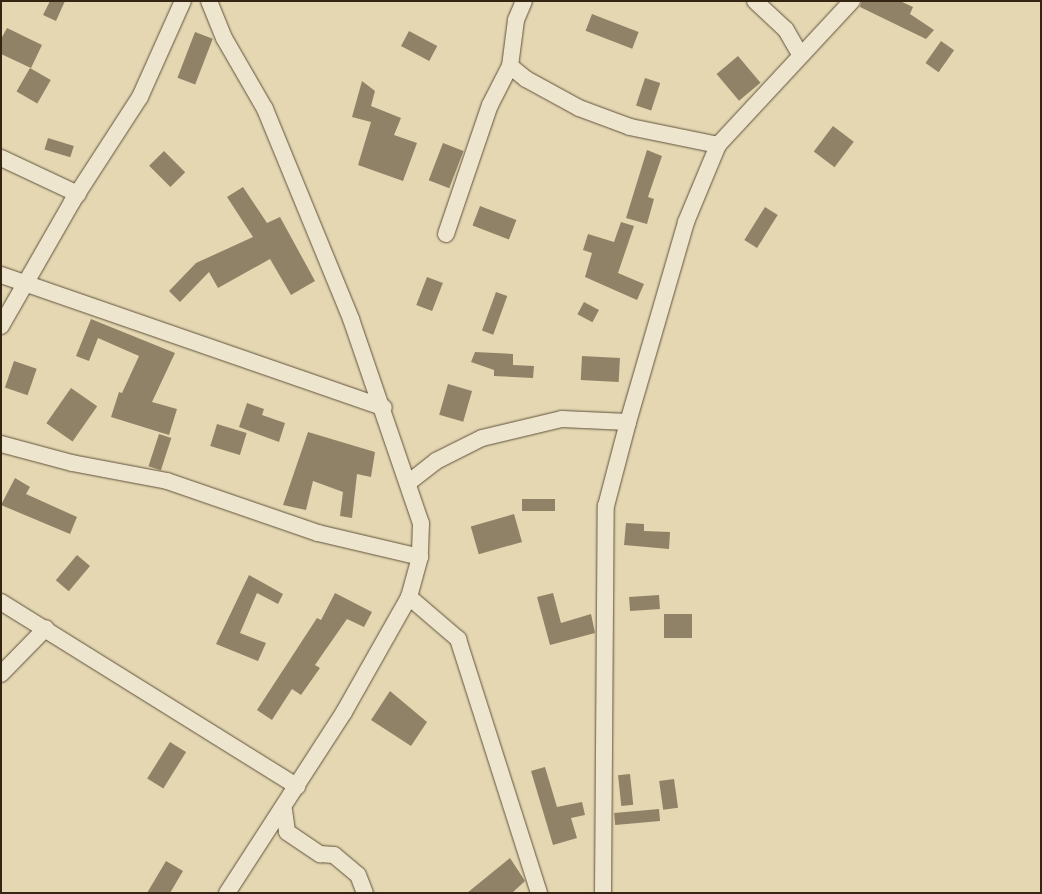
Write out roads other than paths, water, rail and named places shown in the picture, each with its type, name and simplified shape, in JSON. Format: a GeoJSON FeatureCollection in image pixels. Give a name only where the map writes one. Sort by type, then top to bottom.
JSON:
{"type":"FeatureCollection","features":[{"type":"Feature","properties":{"kind":"street"},"geometry":{"type":"LineString","coordinates":[[1,326],[78,194],[140,97],[183,1]]}},
{"type":"Feature","properties":{"kind":"street"},"geometry":{"type":"LineString","coordinates":[[209,1],[224,38],[266,109],[384,408],[421,523],[420,557],[409,597],[362,683],[284,810],[227,893]]}},
{"type":"Feature","properties":{"kind":"street"},"geometry":{"type":"LineString","coordinates":[[446,234],[490,105],[510,66],[516,20],[524,1]]}},
{"type":"Feature","properties":{"kind":"street"},"geometry":{"type":"LineString","coordinates":[[756,1],[786,30],[800,54]]}},
{"type":"Feature","properties":{"kind":"street"},"geometry":{"type":"LineString","coordinates":[[603,893],[606,506],[628,422],[686,222],[718,146],[800,54],[852,1]]}},
{"type":"Feature","properties":{"kind":"street"},"geometry":{"type":"LineString","coordinates":[[510,66],[526,80],[579,108],[630,127],[718,146]]}},
{"type":"Feature","properties":{"kind":"street"},"geometry":{"type":"LineString","coordinates":[[1,158],[78,194]]}},
{"type":"Feature","properties":{"kind":"street"},"geometry":{"type":"LineString","coordinates":[[1,275],[24,286],[384,408]]}},
{"type":"Feature","properties":{"kind":"street"},"geometry":{"type":"LineString","coordinates":[[408,483],[436,461],[482,438],[562,419],[628,422]]}},
{"type":"Feature","properties":{"kind":"street"},"geometry":{"type":"LineString","coordinates":[[1,444],[72,462],[167,481],[318,533],[420,557]]}},
{"type":"Feature","properties":{"kind":"street"},"geometry":{"type":"LineString","coordinates":[[409,597],[458,639],[539,893]]}},
{"type":"Feature","properties":{"kind":"street"},"geometry":{"type":"LineString","coordinates":[[1,602],[46,628],[297,786]]}},
{"type":"Feature","properties":{"kind":"street"},"geometry":{"type":"LineString","coordinates":[[1,674],[46,628]]}},
{"type":"Feature","properties":{"kind":"street"},"geometry":{"type":"LineString","coordinates":[[284,810],[287,832],[320,854],[334,855],[358,875],[365,893]]}}]}
